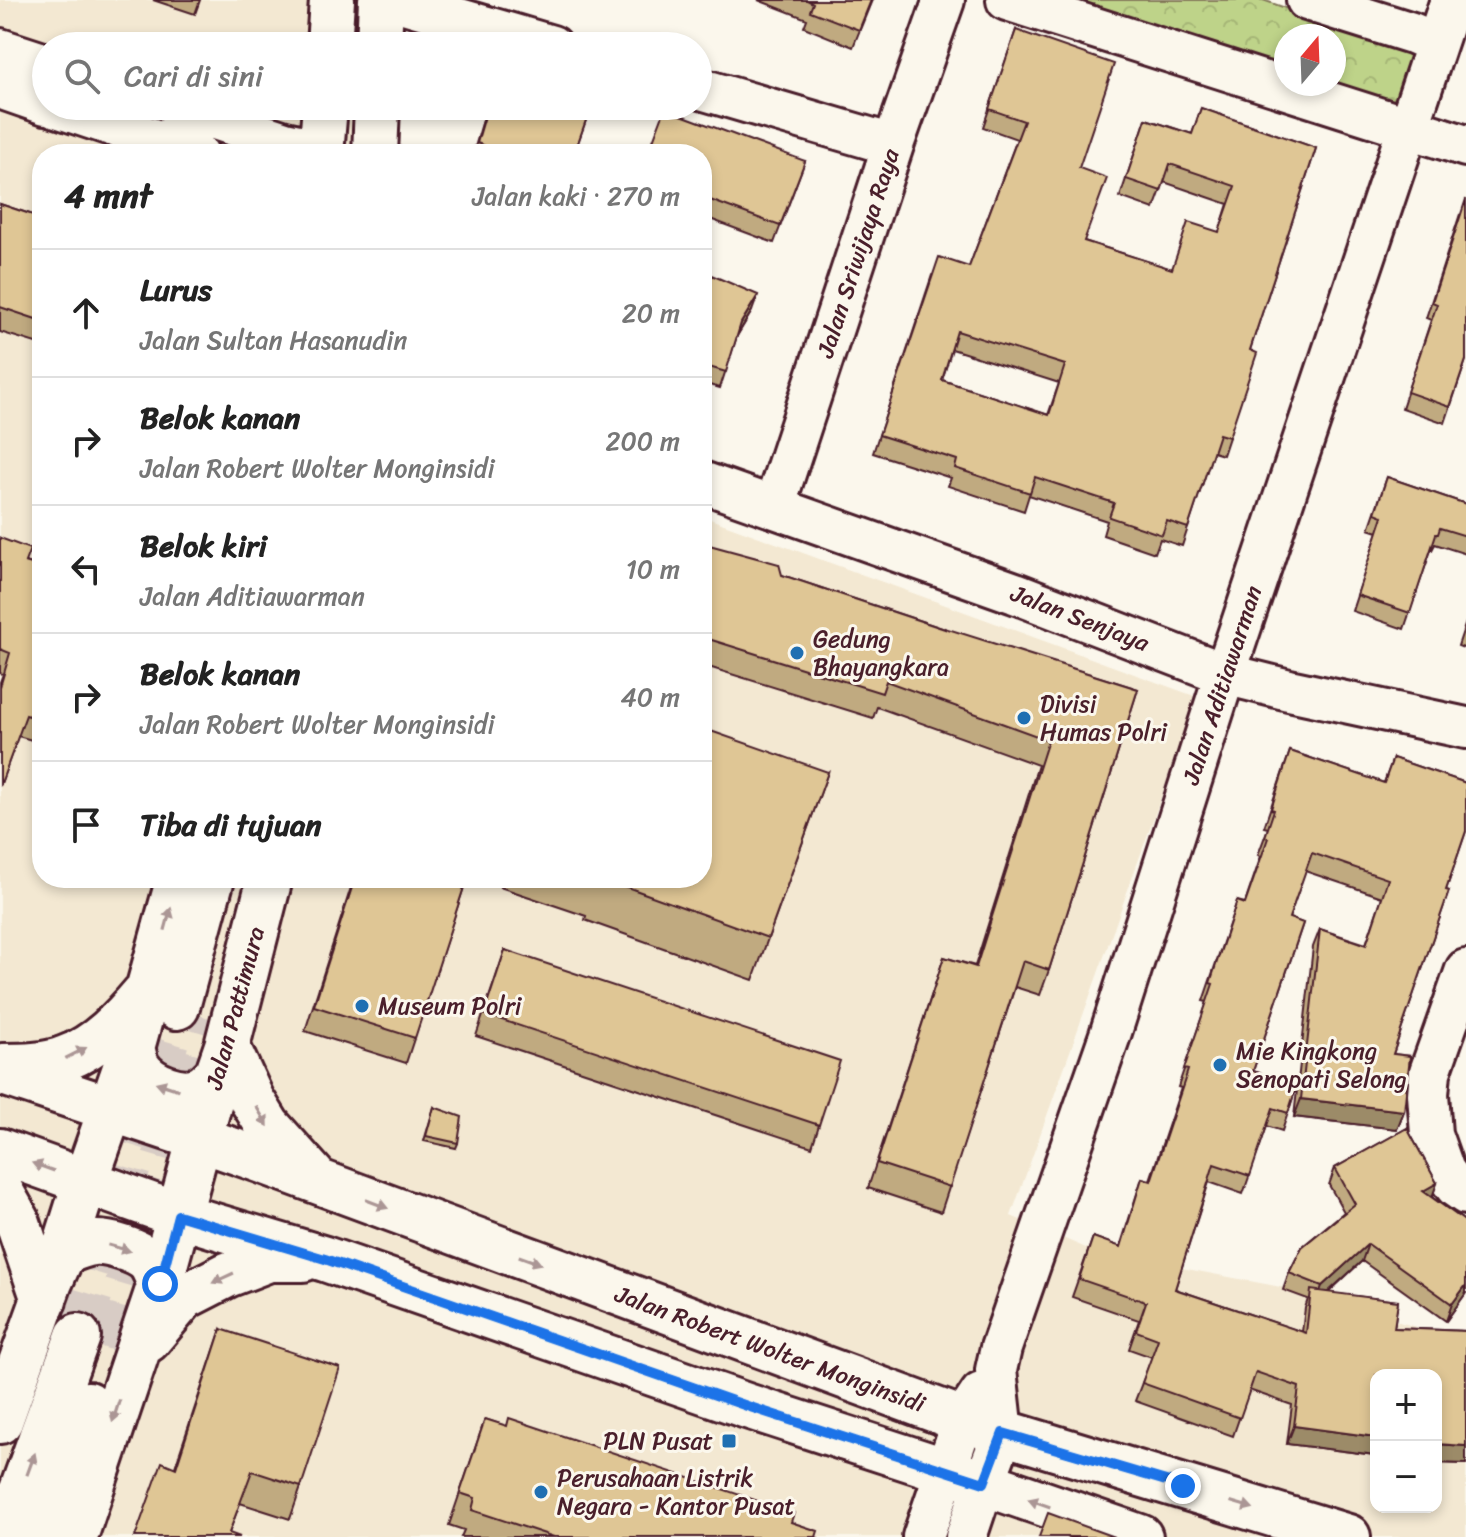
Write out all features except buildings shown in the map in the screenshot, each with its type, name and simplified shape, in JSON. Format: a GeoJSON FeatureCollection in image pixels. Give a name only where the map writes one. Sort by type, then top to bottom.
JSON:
{"type":"FeatureCollection","features":[{"type":"Feature","properties":{"kind":"main road"},"geometry":{"type":"LineString","coordinates":[[330,32],[332,0]]}},
{"type":"Feature","properties":{"kind":"main road"},"geometry":{"type":"LineString","coordinates":[[380,32],[381,0]]}},
{"type":"Feature","properties":{"kind":"main road"},"geometry":{"type":"LineString","coordinates":[[323,144],[324,120]]}},
{"type":"Feature","properties":{"kind":"main road"},"geometry":{"type":"LineString","coordinates":[[375,144],[376,120]]}},
{"type":"Feature","properties":{"kind":"main road","name":"Jalan Pattimura"},"geometry":{"type":"LineString","coordinates":[[106,1348],[160,1284],[199,1138],[195,1026],[180,888]]}},
{"type":"Feature","properties":{"kind":"main road"},"geometry":{"type":"LineString","coordinates":[[132,1048],[137,1066],[148,1079],[168,1089],[190,1092],[203,1088],[195,1026],[211,888]]}},
{"type":"Feature","properties":{"kind":"main road"},"geometry":{"type":"LineString","coordinates":[[195,1026],[242,888]]}},
{"type":"Feature","properties":{"kind":"main road","name":"Jalan Pattimura"},"geometry":{"type":"LineString","coordinates":[[0,1421],[63,1253],[132,1048],[195,1026],[265,888]]}},
{"type":"Feature","properties":{"kind":"main road"},"geometry":{"type":"LineString","coordinates":[[0,1066],[33,1065],[66,1059],[119,1024],[195,1026]]}},
{"type":"Feature","properties":{"kind":"main road"},"geometry":{"type":"LineString","coordinates":[[195,1026],[252,1100],[268,1126],[317,1181]]}},
{"type":"Feature","properties":{"kind":"main road","name":"Jalan Robert Wolter Monginsidi"},"geometry":{"type":"LineString","coordinates":[[0,1072],[199,1138],[983,1426],[1333,1535]]}},
{"type":"Feature","properties":{"kind":"main road"},"geometry":{"type":"LineString","coordinates":[[0,1151],[178,1215],[325,1259],[747,1406],[1140,1537]]}},
{"type":"Feature","properties":{"kind":"main road"},"geometry":{"type":"LineString","coordinates":[[0,1190],[17,1220],[44,1300]]}},
{"type":"Feature","properties":{"kind":"main road"},"geometry":{"type":"LineString","coordinates":[[63,1253],[96,1243],[123,1248],[144,1257],[151,1264],[160,1284]]}},
{"type":"Feature","properties":{"kind":"main road"},"geometry":{"type":"LineString","coordinates":[[5,1537],[106,1348],[184,1297],[227,1275],[269,1259],[325,1259]]}},
{"type":"Feature","properties":{"kind":"main road"},"geometry":{"type":"LineString","coordinates":[[40,1537],[106,1348]]}},
{"type":"Feature","properties":{"kind":"main road"},"geometry":{"type":"LineString","coordinates":[[75,1537],[106,1348]]}},
{"type":"Feature","properties":{"kind":"street"},"geometry":{"type":"LineString","coordinates":[[394,0],[504,32]]}},
{"type":"Feature","properties":{"kind":"street","name":"Jalan Sriwijaya Raya"},"geometry":{"type":"LineString","coordinates":[[774,507],[944,0]]}},
{"type":"Feature","properties":{"kind":"street"},"geometry":{"type":"LineString","coordinates":[[1007,0],[1466,146]]}},
{"type":"Feature","properties":{"kind":"street"},"geometry":{"type":"LineString","coordinates":[[1307,0],[1435,43]]}},
{"type":"Feature","properties":{"kind":"street","name":"Jalan Aditiawarman"},"geometry":{"type":"LineString","coordinates":[[923,1537],[964,1477],[983,1426],[1001,1348],[1110,1035],[1225,674],[1451,0]]}},
{"type":"Feature","properties":{"kind":"street"},"geometry":{"type":"LineString","coordinates":[[0,49],[32,59]]}},
{"type":"Feature","properties":{"kind":"street"},"geometry":{"type":"LineString","coordinates":[[0,88],[32,99]]}},
{"type":"Feature","properties":{"kind":"street"},"geometry":{"type":"LineString","coordinates":[[712,92],[893,145]]}},
{"type":"Feature","properties":{"kind":"street"},"geometry":{"type":"LineString","coordinates":[[96,120],[168,144]]}},
{"type":"Feature","properties":{"kind":"street"},"geometry":{"type":"LineString","coordinates":[[218,120],[292,144]]}},
{"type":"Feature","properties":{"kind":"street","name":"Jalan Senjaya"},"geometry":{"type":"LineString","coordinates":[[712,485],[1015,593],[1225,674],[1466,728]]}},
{"type":"Feature","properties":{"kind":"street"},"geometry":{"type":"LineString","coordinates":[[1466,970],[1430,1072],[1428,1094],[1431,1134],[1444,1171],[1466,1194]]}},
{"type":"Feature","properties":{"kind":"street","name":"Jalan Aditiawarman"},"geometry":{"type":"LineString","coordinates":[[964,1477],[966,1537]]}},
{"type":"Feature","properties":{"kind":"shaded area"},"geometry":{"type":"Polygon","coordinates":[[[0,0],[404,0],[403,32],[32,32],[32,120],[400,120],[399,144],[32,144],[32,888],[712,888],[712,520],[1197,697],[1011,1216],[1093,1251],[1286,1288],[1466,1342],[1466,1537],[0,1537],[0,0]]]}},
{"type":"Feature","properties":{"kind":"green space"},"geometry":{"type":"Polygon","coordinates":[[[1057,0],[1263,0],[1331,24],[1274,24],[1274,75],[1057,0]]]}},
{"type":"Feature","properties":{"kind":"green space"},"geometry":{"type":"Polygon","coordinates":[[[1346,29],[1427,58],[1402,118],[1346,90],[1346,29]]]}},
{"type":"Feature","properties":{"kind":"tunnel"},"geometry":{"type":"LineString","coordinates":[[78,1336],[177,1007]]}},
{"type":"Feature","properties":{"kind":"tunnel"},"geometry":{"type":"LineString","coordinates":[[108,1349],[206,1017]]}},
{"type":"Feature","properties":{"kind":"place","name":"Gedung Bhayangkara"},"geometry":{"type":"Point","coordinates":[797,653]}},
{"type":"Feature","properties":{"kind":"place","name":"Divisi Humas Polri"},"geometry":{"type":"Point","coordinates":[1024,718]}},
{"type":"Feature","properties":{"kind":"place","name":"Museum Polri"},"geometry":{"type":"Point","coordinates":[362,1006]}},
{"type":"Feature","properties":{"kind":"place","name":"Mie Kingkong Senopati Selong"},"geometry":{"type":"Point","coordinates":[1220,1065]}},
{"type":"Feature","properties":{"kind":"place","name":"PLN Pusat"},"geometry":{"type":"Point","coordinates":[729,1441]}},
{"type":"Feature","properties":{"kind":"place","name":"Perusahaan Listrik Negara - Kantor Pusat"},"geometry":{"type":"Point","coordinates":[541,1492]}},
{"type":"Feature","properties":{"kind":"route"},"geometry":{"type":"LineString","coordinates":[[160,1284],[178,1215],[325,1259],[747,1406],[984,1483],[1003,1433],[1183,1486]]}}]}
